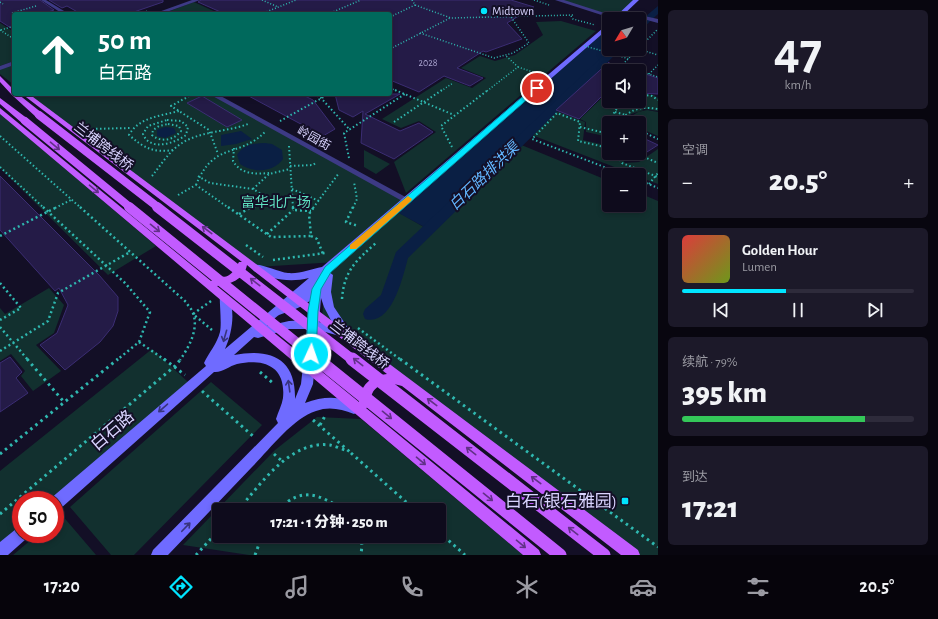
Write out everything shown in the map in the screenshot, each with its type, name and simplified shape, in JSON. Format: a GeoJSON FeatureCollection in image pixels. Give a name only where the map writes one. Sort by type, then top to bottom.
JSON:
{"type":"FeatureCollection","features":[{"type":"Feature","properties":{"kind":"main road"},"geometry":{"type":"LineString","coordinates":[[627,12],[636,0]]}},
{"type":"Feature","properties":{"kind":"main road"},"geometry":{"type":"LineString","coordinates":[[298,299],[336,262],[602,31]]}},
{"type":"Feature","properties":{"kind":"main road"},"geometry":{"type":"LineString","coordinates":[[0,78],[12,85]]}},
{"type":"Feature","properties":{"kind":"main road","name":"兰埔跨线桥"},"geometry":{"type":"LineString","coordinates":[[0,78],[12,92]]}},
{"type":"Feature","properties":{"kind":"main road","name":"兰埔跨线桥"},"geometry":{"type":"LineString","coordinates":[[16,96],[604,555]]}},
{"type":"Feature","properties":{"kind":"main road"},"geometry":{"type":"LineString","coordinates":[[28,96],[298,299],[633,555]]}},
{"type":"Feature","properties":{"kind":"main road"},"geometry":{"type":"LineString","coordinates":[[0,100],[145,220],[560,555]]}},
{"type":"Feature","properties":{"kind":"main road"},"geometry":{"type":"LineString","coordinates":[[0,110],[310,370],[534,555]]}},
{"type":"Feature","properties":{"kind":"main road"},"geometry":{"type":"LineString","coordinates":[[201,279],[207,282],[230,280],[237,275],[242,266],[238,254]]}},
{"type":"Feature","properties":{"kind":"main road"},"geometry":{"type":"LineString","coordinates":[[257,268],[277,276],[299,277],[313,274],[336,262]]}},
{"type":"Feature","properties":{"kind":"main road"},"geometry":{"type":"LineString","coordinates":[[158,555],[264,446],[290,416],[302,398],[310,370],[313,311],[317,289],[320,280],[336,262]]}},
{"type":"Feature","properties":{"kind":"main road"},"geometry":{"type":"LineString","coordinates":[[336,262],[325,282],[328,307],[340,326],[361,347]]}},
{"type":"Feature","properties":{"kind":"main road"},"geometry":{"type":"LineString","coordinates":[[193,383],[236,346],[261,329],[281,311],[298,299],[317,289]]}},
{"type":"Feature","properties":{"kind":"main road"},"geometry":{"type":"LineString","coordinates":[[224,298],[249,310],[262,313],[281,311]]}},
{"type":"Feature","properties":{"kind":"main road"},"geometry":{"type":"LineString","coordinates":[[193,383],[205,370],[222,345],[228,324],[224,298]]}},
{"type":"Feature","properties":{"kind":"main road"},"geometry":{"type":"LineString","coordinates":[[281,311],[281,334],[284,343],[292,354]]}},
{"type":"Feature","properties":{"kind":"main road"},"geometry":{"type":"LineString","coordinates":[[261,329],[282,325],[312,324],[334,330],[346,336]]}},
{"type":"Feature","properties":{"kind":"main road"},"geometry":{"type":"LineString","coordinates":[[193,383],[220,365],[243,358],[255,356],[267,358],[275,362],[287,378],[290,397],[283,419],[264,446]]}},
{"type":"Feature","properties":{"kind":"main road"},"geometry":{"type":"LineString","coordinates":[[372,420],[366,410],[364,400],[368,388],[380,380],[387,379],[397,379],[408,383]]}},
{"type":"Feature","properties":{"kind":"main road","name":"白石路"},"geometry":{"type":"LineString","coordinates":[[64,496],[193,383]]}},
{"type":"Feature","properties":{"kind":"main road"},"geometry":{"type":"LineString","coordinates":[[264,446],[298,415],[310,407],[332,402],[344,403],[359,410]]}},
{"type":"Feature","properties":{"kind":"main road"},"geometry":{"type":"LineString","coordinates":[[0,552],[12,542]]}},
{"type":"Feature","properties":{"kind":"street"},"geometry":{"type":"LineString","coordinates":[[162,12],[197,0]]}},
{"type":"Feature","properties":{"kind":"street"},"geometry":{"type":"LineString","coordinates":[[558,0],[602,14]]}},
{"type":"Feature","properties":{"kind":"street"},"geometry":{"type":"LineString","coordinates":[[0,68],[12,64]]}},
{"type":"Feature","properties":{"kind":"lane"},"geometry":{"type":"LineString","coordinates":[[45,1],[64,12]]}},
{"type":"Feature","properties":{"kind":"lane"},"geometry":{"type":"LineString","coordinates":[[646,18],[658,21]]}},
{"type":"Feature","properties":{"kind":"lane","name":"岭园街"},"geometry":{"type":"LineString","coordinates":[[216,96],[407,200]]}},
{"type":"Feature","properties":{"kind":"path"},"geometry":{"type":"LineString","coordinates":[[262,0],[279,7]]}},
{"type":"Feature","properties":{"kind":"path"},"geometry":{"type":"LineString","coordinates":[[266,12],[296,0]]}},
{"type":"Feature","properties":{"kind":"path"},"geometry":{"type":"LineString","coordinates":[[333,12],[361,0]]}},
{"type":"Feature","properties":{"kind":"path"},"geometry":{"type":"LineString","coordinates":[[412,0],[415,5],[451,18],[578,15]]}},
{"type":"Feature","properties":{"kind":"path"},"geometry":{"type":"LineString","coordinates":[[15,12],[45,1]]}},
{"type":"Feature","properties":{"kind":"path"},"geometry":{"type":"LineString","coordinates":[[392,16],[415,5]]}},
{"type":"Feature","properties":{"kind":"path"},"geometry":{"type":"LineString","coordinates":[[420,33],[494,58],[513,53],[529,43],[511,17]]}},
{"type":"Feature","properties":{"kind":"path"},"geometry":{"type":"LineString","coordinates":[[392,48],[451,18]]}},
{"type":"Feature","properties":{"kind":"path"},"geometry":{"type":"LineString","coordinates":[[0,30],[12,27]]}},
{"type":"Feature","properties":{"kind":"path"},"geometry":{"type":"LineString","coordinates":[[646,41],[658,29]]}},
{"type":"Feature","properties":{"kind":"path"},"geometry":{"type":"LineString","coordinates":[[0,30],[12,38]]}},
{"type":"Feature","properties":{"kind":"path"},"geometry":{"type":"LineString","coordinates":[[652,35],[658,36]]}},
{"type":"Feature","properties":{"kind":"path"},"geometry":{"type":"LineString","coordinates":[[585,46],[629,59]]}},
{"type":"Feature","properties":{"kind":"path"},"geometry":{"type":"LineString","coordinates":[[592,51],[598,46]]}},
{"type":"Feature","properties":{"kind":"path"},"geometry":{"type":"LineString","coordinates":[[646,51],[658,55]]}},
{"type":"Feature","properties":{"kind":"path"},"geometry":{"type":"LineString","coordinates":[[505,55],[518,67],[549,77]]}},
{"type":"Feature","properties":{"kind":"path"},"geometry":{"type":"LineString","coordinates":[[624,64],[632,56]]}},
{"type":"Feature","properties":{"kind":"path"},"geometry":{"type":"LineString","coordinates":[[649,74],[658,65]]}},
{"type":"Feature","properties":{"kind":"path"},"geometry":{"type":"LineString","coordinates":[[453,149],[440,126],[518,67]]}},
{"type":"Feature","properties":{"kind":"path"},"geometry":{"type":"LineString","coordinates":[[646,73],[658,77]]}},
{"type":"Feature","properties":{"kind":"path"},"geometry":{"type":"LineString","coordinates":[[394,122],[453,83]]}},
{"type":"Feature","properties":{"kind":"path"},"geometry":{"type":"LineString","coordinates":[[392,89],[455,115]]}},
{"type":"Feature","properties":{"kind":"path"},"geometry":{"type":"LineString","coordinates":[[371,232],[346,222],[357,199],[344,134],[405,94]]}},
{"type":"Feature","properties":{"kind":"path"},"geometry":{"type":"LineString","coordinates":[[646,95],[652,96],[658,100]]}},
{"type":"Feature","properties":{"kind":"path"},"geometry":{"type":"LineString","coordinates":[[190,96],[171,106],[209,130],[218,154]]}},
{"type":"Feature","properties":{"kind":"path"},"geometry":{"type":"LineString","coordinates":[[317,96],[321,98],[350,130]]}},
{"type":"Feature","properties":{"kind":"path"},"geometry":{"type":"LineString","coordinates":[[178,195],[196,185],[198,176],[205,165],[218,154],[252,142],[260,137],[270,126],[324,96]]}},
{"type":"Feature","properties":{"kind":"path"},"geometry":{"type":"LineString","coordinates":[[615,112],[626,115],[630,111],[643,107],[658,109]]}},
{"type":"Feature","properties":{"kind":"path"},"geometry":{"type":"LineString","coordinates":[[580,127],[601,132],[618,108]]}},
{"type":"Feature","properties":{"kind":"path"},"geometry":{"type":"LineString","coordinates":[[88,129],[131,128],[157,116],[179,111]]}},
{"type":"Feature","properties":{"kind":"path"},"geometry":{"type":"LineString","coordinates":[[602,146],[578,141],[580,122],[557,113],[532,139],[607,168]]}},
{"type":"Feature","properties":{"kind":"path"},"geometry":{"type":"LineString","coordinates":[[152,176],[174,150],[183,143],[210,133],[238,128],[258,119]]}},
{"type":"Feature","properties":{"kind":"path"},"geometry":{"type":"LineString","coordinates":[[167,120],[185,123],[188,127],[186,135],[175,142],[163,144],[152,143],[144,137],[143,134],[148,126],[167,120]]}},
{"type":"Feature","properties":{"kind":"path"},"geometry":{"type":"LineString","coordinates":[[172,124],[180,129],[181,132],[176,137],[162,140],[152,135],[153,130],[159,126],[172,124]]}},
{"type":"Feature","properties":{"kind":"path"},"geometry":{"type":"LineString","coordinates":[[131,128],[129,135],[149,151],[158,153],[174,150]]}},
{"type":"Feature","properties":{"kind":"path"},"geometry":{"type":"LineString","coordinates":[[646,133],[658,139]]}},
{"type":"Feature","properties":{"kind":"path"},"geometry":{"type":"LineString","coordinates":[[288,136],[293,210]]}},
{"type":"Feature","properties":{"kind":"path"},"geometry":{"type":"LineString","coordinates":[[0,514],[175,366],[189,344],[193,328],[193,314],[186,302],[1,138]]}},
{"type":"Feature","properties":{"kind":"path"},"geometry":{"type":"LineString","coordinates":[[234,148],[232,159],[235,166],[243,171],[255,174],[270,173],[290,168],[313,165],[326,156]]}},
{"type":"Feature","properties":{"kind":"path"},"geometry":{"type":"LineString","coordinates":[[646,158],[658,163]]}},
{"type":"Feature","properties":{"kind":"path"},"geometry":{"type":"LineString","coordinates":[[620,160],[622,163],[657,177]]}},
{"type":"Feature","properties":{"kind":"path"},"geometry":{"type":"LineString","coordinates":[[310,236],[309,214],[344,166]]}},
{"type":"Feature","properties":{"kind":"path"},"geometry":{"type":"LineString","coordinates":[[0,167],[125,283],[150,312],[139,342],[0,454]]}},
{"type":"Feature","properties":{"kind":"path"},"geometry":{"type":"LineString","coordinates":[[253,189],[261,178],[270,173]]}},
{"type":"Feature","properties":{"kind":"path"},"geometry":{"type":"LineString","coordinates":[[650,184],[657,177],[658,173]]}},
{"type":"Feature","properties":{"kind":"path"},"geometry":{"type":"LineString","coordinates":[[198,176],[210,183],[253,189],[271,200]]}},
{"type":"Feature","properties":{"kind":"path"},"geometry":{"type":"LineString","coordinates":[[646,183],[658,188]]}},
{"type":"Feature","properties":{"kind":"path"},"geometry":{"type":"LineString","coordinates":[[196,185],[271,237],[310,236],[317,240],[323,254]]}},
{"type":"Feature","properties":{"kind":"path"},"geometry":{"type":"LineString","coordinates":[[292,189],[319,201]]}},
{"type":"Feature","properties":{"kind":"path"},"geometry":{"type":"LineString","coordinates":[[239,214],[253,205],[271,200],[293,198]]}},
{"type":"Feature","properties":{"kind":"path"},"geometry":{"type":"LineString","coordinates":[[0,236],[71,199]]}},
{"type":"Feature","properties":{"kind":"path"},"geometry":{"type":"LineString","coordinates":[[267,234],[293,210],[311,211]]}},
{"type":"Feature","properties":{"kind":"path"},"geometry":{"type":"LineString","coordinates":[[344,305],[342,288],[345,275],[352,265],[381,239]]}},
{"type":"Feature","properties":{"kind":"path"},"geometry":{"type":"LineString","coordinates":[[0,351],[48,321],[58,293],[130,252]]}},
{"type":"Feature","properties":{"kind":"path"},"geometry":{"type":"LineString","coordinates":[[0,283],[20,308],[0,320]]}},
{"type":"Feature","properties":{"kind":"path"},"geometry":{"type":"LineString","coordinates":[[355,322],[364,333]]}},
{"type":"Feature","properties":{"kind":"path"},"geometry":{"type":"LineString","coordinates":[[0,327],[64,402]]}},
{"type":"Feature","properties":{"kind":"path"},"geometry":{"type":"LineString","coordinates":[[139,342],[175,366],[283,462]]}},
{"type":"Feature","properties":{"kind":"path"},"geometry":{"type":"LineString","coordinates":[[245,503],[283,462],[296,452],[311,445],[324,443],[338,446],[351,453],[407,503]]}},
{"type":"Feature","properties":{"kind":"path"},"geometry":{"type":"LineString","coordinates":[[286,503],[295,496],[306,492],[333,503]]}},
{"type":"Feature","properties":{"kind":"path"},"geometry":{"type":"LineString","coordinates":[[196,555],[212,538]]}},
{"type":"Feature","properties":{"kind":"path"},"geometry":{"type":"LineString","coordinates":[[446,538],[465,555]]}},
{"type":"Feature","properties":{"kind":"path"},"geometry":{"type":"LineString","coordinates":[[255,555],[259,543]]}},
{"type":"Feature","properties":{"kind":"path"},"geometry":{"type":"LineString","coordinates":[[361,555],[362,543]]}},
{"type":"Feature","properties":{"kind":"green space"},"geometry":{"type":"Polygon","coordinates":[[[559,0],[636,0],[623,12],[602,13],[559,0]]]}},
{"type":"Feature","properties":{"kind":"green space"},"geometry":{"type":"Polygon","coordinates":[[[194,2],[216,12],[167,12],[194,2]]]}},
{"type":"Feature","properties":{"kind":"green space"},"geometry":{"type":"Polygon","coordinates":[[[561,21],[596,31],[406,193],[394,162],[436,132],[419,121],[401,128],[382,119],[446,78],[472,88],[486,78],[461,68],[480,56],[495,61],[515,55],[543,35],[536,22],[561,21]]]}},
{"type":"Feature","properties":{"kind":"green space"},"geometry":{"type":"Polygon","coordinates":[[[0,23],[12,31],[12,62],[0,66],[0,23]]]}},
{"type":"Feature","properties":{"kind":"green space"},"geometry":{"type":"Polygon","coordinates":[[[12,64],[12,83],[0,74],[0,68],[12,64]]]}},
{"type":"Feature","properties":{"kind":"green space"},"geometry":{"type":"Polygon","coordinates":[[[646,94],[654,95],[658,98],[658,111],[645,109],[646,94]]]}},
{"type":"Feature","properties":{"kind":"green space","name":"富华北广场"},"geometry":{"type":"Polygon","coordinates":[[[29,96],[215,96],[406,200],[396,211],[429,230],[519,144],[602,178],[602,212],[646,212],[646,196],[658,201],[658,555],[636,555],[322,317],[326,279],[336,262],[257,267],[29,96]]]}},
{"type":"Feature","properties":{"kind":"green space"},"geometry":{"type":"Polygon","coordinates":[[[602,98],[602,108],[642,108],[644,110],[631,114],[630,116],[602,116],[602,135],[586,132],[586,122],[580,119],[602,98]]]}},
{"type":"Feature","properties":{"kind":"green space"},"geometry":{"type":"Polygon","coordinates":[[[647,110],[658,112],[658,136],[646,131],[646,116],[632,116],[638,112],[647,110]]]}},
{"type":"Feature","properties":{"kind":"green space"},"geometry":{"type":"Polygon","coordinates":[[[556,111],[585,122],[583,140],[602,144],[602,160],[623,160],[625,163],[639,162],[646,160],[646,157],[658,149],[658,184],[646,180],[646,168],[617,168],[532,135],[556,111]]]}},
{"type":"Feature","properties":{"kind":"green space"},"geometry":{"type":"Polygon","coordinates":[[[0,113],[156,246],[108,275],[0,168],[0,113]]]}},
{"type":"Feature","properties":{"kind":"green space"},"geometry":{"type":"Polygon","coordinates":[[[364,150],[390,164],[376,174],[364,167],[364,150]]]}},
{"type":"Feature","properties":{"kind":"green space"},"geometry":{"type":"Polygon","coordinates":[[[49,288],[64,305],[54,333],[36,345],[61,371],[33,391],[21,376],[25,371],[11,354],[0,361],[0,308],[5,314],[49,288]]]}},
{"type":"Feature","properties":{"kind":"green space"},"geometry":{"type":"Polygon","coordinates":[[[152,349],[188,382],[63,491],[12,491],[12,536],[0,546],[0,471],[152,349]]]}},
{"type":"Feature","properties":{"kind":"green space"},"geometry":{"type":"Polygon","coordinates":[[[211,382],[262,425],[134,555],[111,555],[70,507],[211,382]]]}},
{"type":"Feature","properties":{"kind":"green space"},"geometry":{"type":"Polygon","coordinates":[[[317,417],[361,419],[523,555],[249,555],[183,545],[212,515],[212,543],[446,543],[446,503],[224,503],[275,450],[317,417]]]}},
{"type":"Feature","properties":{"kind":"green space"},"geometry":{"type":"Polygon","coordinates":[[[64,518],[96,555],[13,555],[27,543],[64,543],[64,518]]]}},
{"type":"Feature","properties":{"kind":"water"},"geometry":{"type":"Polygon","coordinates":[[[602,30],[602,56],[609,56],[428,229],[395,211],[602,30]]]}},
{"type":"Feature","properties":{"kind":"water"},"geometry":{"type":"Polygon","coordinates":[[[165,127],[174,128],[176,133],[165,138],[157,136],[157,130],[165,127]]]}},
{"type":"Feature","properties":{"kind":"water"},"geometry":{"type":"Polygon","coordinates":[[[241,131],[252,139],[236,144],[221,146],[221,135],[241,131]]]}},
{"type":"Feature","properties":{"kind":"water"},"geometry":{"type":"Polygon","coordinates":[[[253,144],[272,144],[282,150],[283,159],[279,164],[268,169],[257,170],[240,164],[237,155],[242,149],[253,144]]]}},
{"type":"Feature","properties":{"kind":"building"},"geometry":{"type":"Polygon","coordinates":[[[0,0],[40,0],[54,10],[48,12],[12,12],[12,29],[0,21],[0,0]]]}},
{"type":"Feature","properties":{"kind":"building"},"geometry":{"type":"Polygon","coordinates":[[[49,0],[163,0],[163,2],[134,12],[78,12],[67,6],[62,8],[49,0]]]}},
{"type":"Feature","properties":{"kind":"building"},"geometry":{"type":"Polygon","coordinates":[[[201,0],[511,0],[534,7],[507,23],[522,39],[486,52],[483,51],[457,68],[483,78],[470,86],[444,76],[419,92],[392,81],[392,12],[220,12],[198,2],[201,0]]]}},
{"type":"Feature","properties":{"kind":"building"},"geometry":{"type":"Polygon","coordinates":[[[602,68],[602,96],[579,119],[556,110],[602,68]]]}},
{"type":"Feature","properties":{"kind":"building"},"geometry":{"type":"Polygon","coordinates":[[[646,74],[658,78],[658,94],[646,93],[646,74]]]}},
{"type":"Feature","properties":{"kind":"building"},"geometry":{"type":"Polygon","coordinates":[[[392,94],[400,94],[365,114],[400,131],[419,123],[433,132],[394,159],[361,143],[363,111],[353,117],[339,110],[336,96],[392,96],[392,94]]]}},
{"type":"Feature","properties":{"kind":"building"},"geometry":{"type":"Polygon","coordinates":[[[202,96],[242,120],[227,127],[187,103],[202,96]]]}},
{"type":"Feature","properties":{"kind":"building"},"geometry":{"type":"Polygon","coordinates":[[[249,96],[305,96],[313,100],[335,129],[323,136],[249,96]]]}},
{"type":"Feature","properties":{"kind":"building"},"geometry":{"type":"Polygon","coordinates":[[[646,139],[658,145],[646,153],[646,139]]]}},
{"type":"Feature","properties":{"kind":"building"},"geometry":{"type":"Polygon","coordinates":[[[0,176],[99,275],[118,297],[118,311],[113,326],[100,342],[65,370],[40,345],[57,333],[68,305],[59,288],[55,291],[0,230],[0,176]]]}},
{"type":"Feature","properties":{"kind":"building"},"geometry":{"type":"Polygon","coordinates":[[[10,357],[22,372],[16,378],[28,393],[0,412],[0,363],[10,357]]]}},
{"type":"Feature","properties":{"kind":"waterway","name":"白石路排洪渠"},"geometry":{"type":"LineString","coordinates":[[646,20],[658,9]]}},
{"type":"Feature","properties":{"kind":"waterway","name":"白石路排洪渠"},"geometry":{"type":"LineString","coordinates":[[371,314],[388,298],[401,256],[609,56]]}},
{"type":"Feature","properties":{"kind":"slow traffic"},"geometry":{"type":"LineString","coordinates":[[353,247],[408,199]]}},
{"type":"Feature","properties":{"kind":"place","name":"Midtown"},"geometry":{"type":"Point","coordinates":[484,11]}},
{"type":"Feature","properties":{"kind":"place","name":"白石(银石雅园)"},"geometry":{"type":"Point","coordinates":[625,501]}},
{"type":"Feature","properties":{"kind":"route"},"geometry":{"type":"LineString","coordinates":[[311,354],[313,311],[317,289],[320,280],[328,270],[537,88]]}}]}
